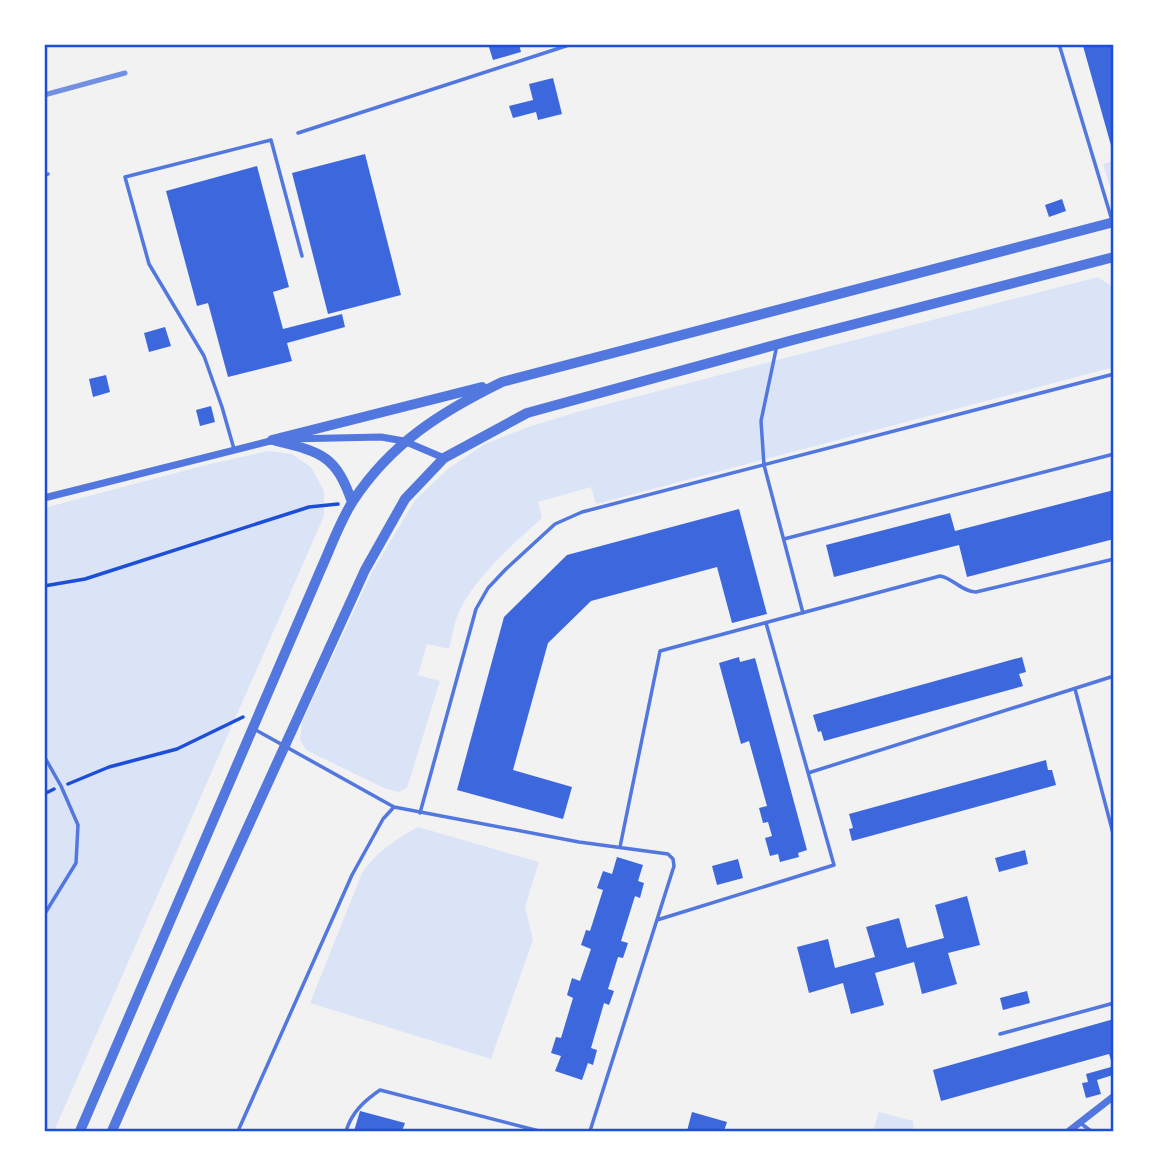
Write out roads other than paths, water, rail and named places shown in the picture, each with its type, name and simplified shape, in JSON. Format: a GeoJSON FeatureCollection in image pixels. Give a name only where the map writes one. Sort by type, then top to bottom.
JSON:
{"type":"FeatureCollection","features":[{"type":"Feature","properties":{"kind":"street"},"geometry":{"type":"LineString","coordinates":[[44,498],[1114,224]]}},
{"type":"Feature","properties":{"kind":"street"},"geometry":{"type":"LineString","coordinates":[[112,1131],[365,570],[405,499],[444,458],[527,413],[777,344],[1114,257]]}},
{"type":"Feature","properties":{"kind":"street"},"geometry":{"type":"LineString","coordinates":[[80,1131],[352,502],[404,441],[457,404],[502,382]]}},
{"type":"Feature","properties":{"kind":"street"},"geometry":{"type":"LineString","coordinates":[[272,440],[381,437],[404,441],[444,458]]}},
{"type":"Feature","properties":{"kind":"street"},"geometry":{"type":"LineString","coordinates":[[272,440],[302,447],[327,457],[344,480],[352,502]]}},
{"type":"Feature","properties":{"kind":"street"},"geometry":{"type":"LineString","coordinates":[[1069,1131],[1114,1096]]}},
{"type":"Feature","properties":{"kind":"lane"},"geometry":{"type":"LineString","coordinates":[[298,133],[572,44]]}},
{"type":"Feature","properties":{"kind":"lane"},"geometry":{"type":"LineString","coordinates":[[1059,44],[1114,224]]}},
{"type":"Feature","properties":{"kind":"lane"},"geometry":{"type":"LineString","coordinates":[[234,449],[204,356],[149,264],[125,177],[271,140],[302,256]]}},
{"type":"Feature","properties":{"kind":"lane"},"geometry":{"type":"LineString","coordinates":[[777,344],[761,421],[764,465],[803,613]]}},
{"type":"Feature","properties":{"kind":"lane"},"geometry":{"type":"LineString","coordinates":[[420,813],[476,609],[488,588],[555,524],[582,512],[1114,374]]}},
{"type":"Feature","properties":{"kind":"lane"},"geometry":{"type":"LineString","coordinates":[[784,539],[1114,454]]}},
{"type":"Feature","properties":{"kind":"lane"},"geometry":{"type":"LineString","coordinates":[[620,847],[660,651],[940,576],[971,592],[1114,559]]}},
{"type":"Feature","properties":{"kind":"lane"},"geometry":{"type":"LineString","coordinates":[[657,920],[834,865],[766,623]]}},
{"type":"Feature","properties":{"kind":"lane"},"geometry":{"type":"LineString","coordinates":[[808,773],[1114,676]]}},
{"type":"Feature","properties":{"kind":"lane"},"geometry":{"type":"LineString","coordinates":[[1075,688],[1114,837]]}},
{"type":"Feature","properties":{"kind":"lane"},"geometry":{"type":"LineString","coordinates":[[253,728],[394,807],[668,854],[673,859],[674,866],[590,1131]]}},
{"type":"Feature","properties":{"kind":"lane"},"geometry":{"type":"LineString","coordinates":[[44,756],[78,825],[76,863],[44,915]]}},
{"type":"Feature","properties":{"kind":"lane"},"geometry":{"type":"LineString","coordinates":[[238,1131],[352,875],[383,819],[394,807]]}},
{"type":"Feature","properties":{"kind":"lane"},"geometry":{"type":"LineString","coordinates":[[1000,1034],[1114,1003]]}},
{"type":"Feature","properties":{"kind":"lane"},"geometry":{"type":"LineString","coordinates":[[346,1131],[349,1121],[362,1102],[380,1090],[539,1131]]}},
{"type":"Feature","properties":{"kind":"lane"},"geometry":{"type":"LineString","coordinates":[[1079,1122],[1091,1131]]}},
{"type":"Feature","properties":{"kind":"railway"},"geometry":{"type":"LineString","coordinates":[[44,95],[125,73]]}}]}
